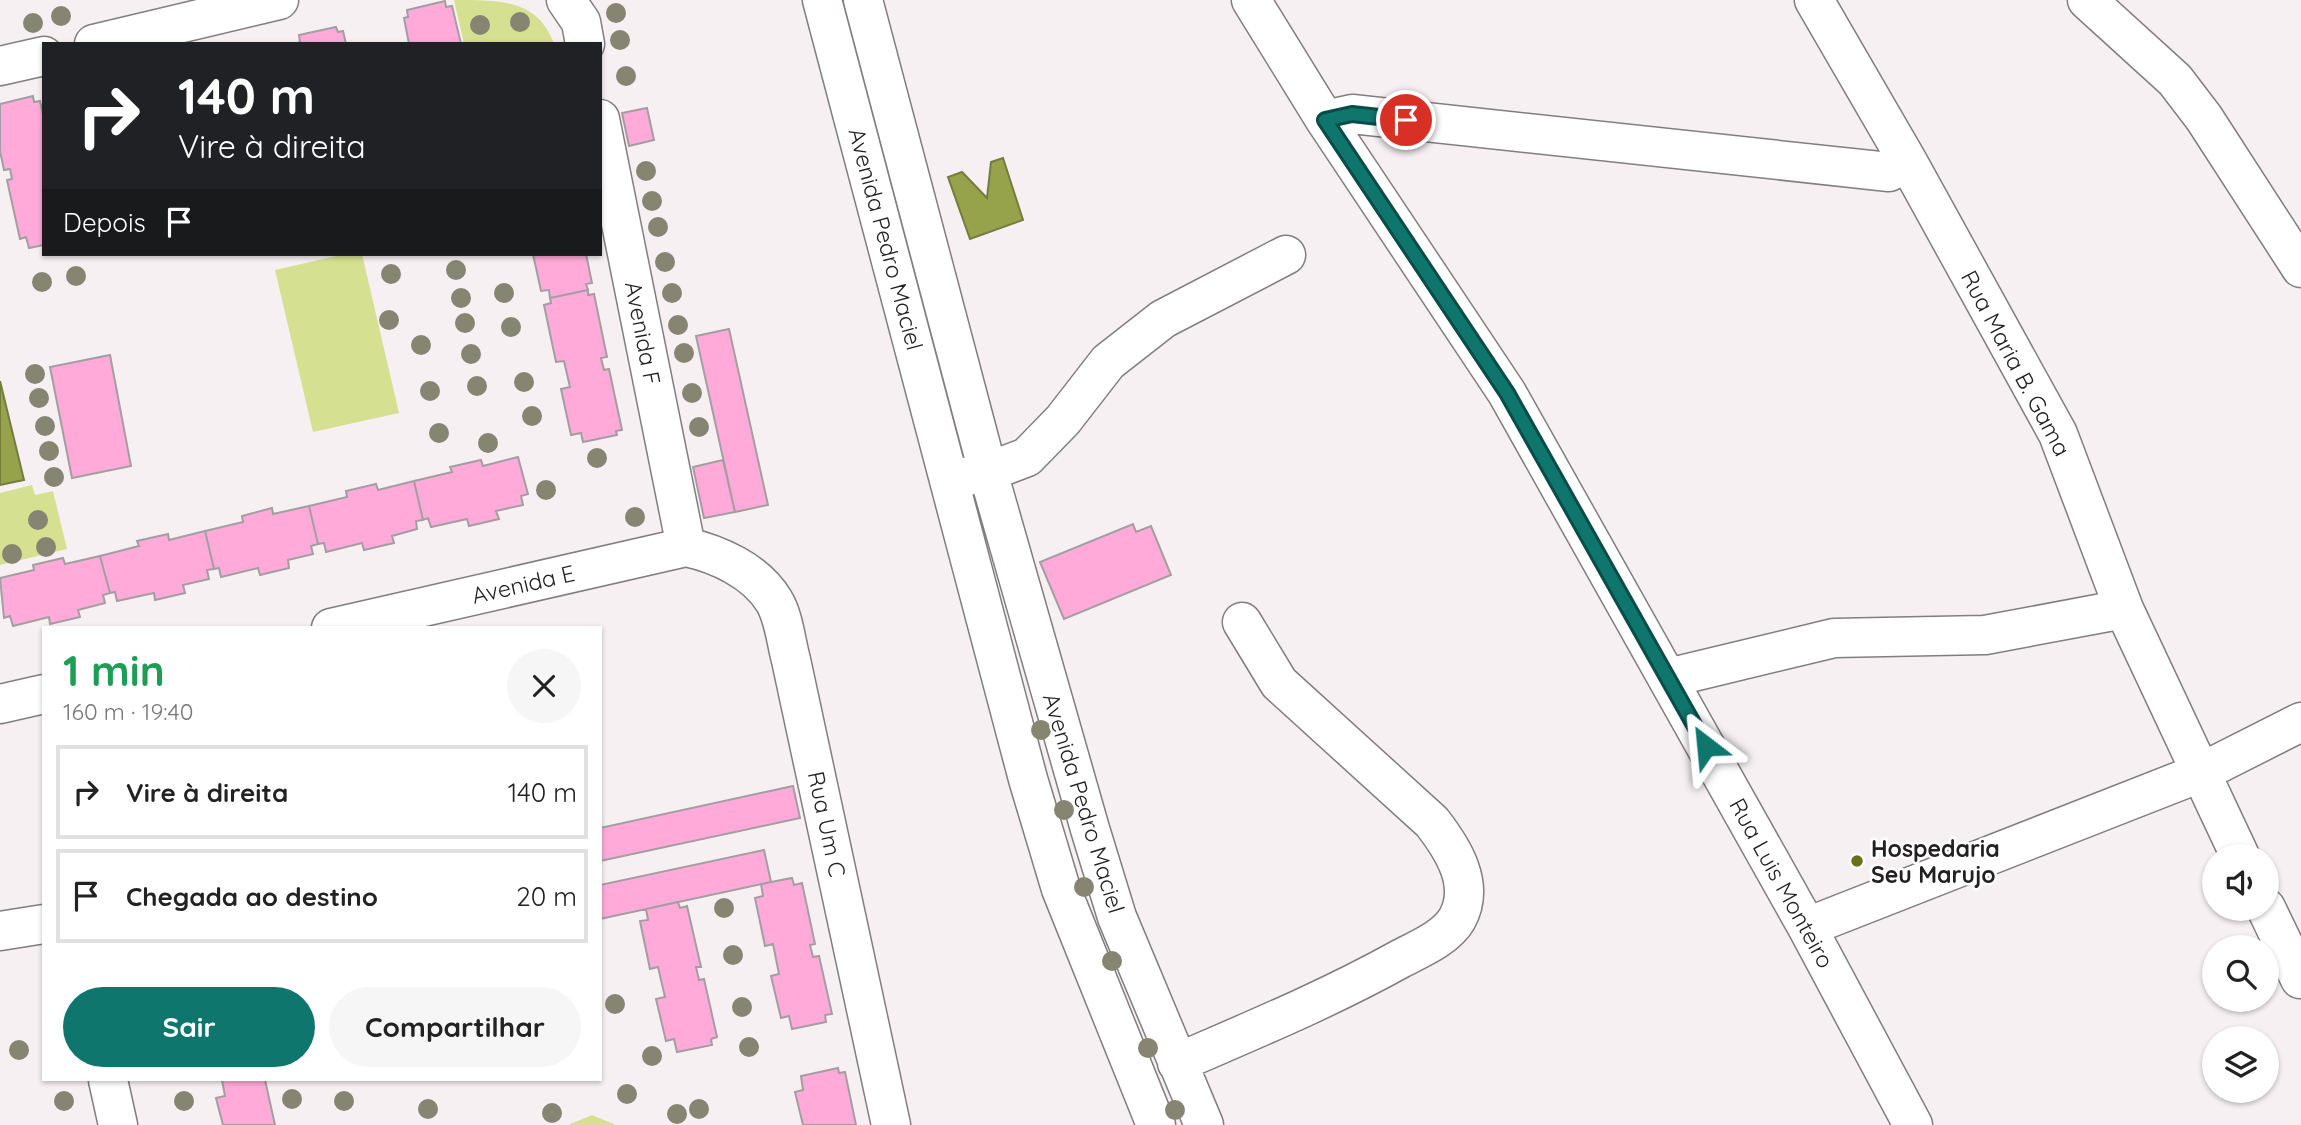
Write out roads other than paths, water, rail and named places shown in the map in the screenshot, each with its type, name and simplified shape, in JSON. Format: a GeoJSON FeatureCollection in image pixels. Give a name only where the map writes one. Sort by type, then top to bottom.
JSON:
{"type":"FeatureCollection","features":[{"type":"Feature","properties":{"kind":"street"},"geometry":{"type":"LineString","coordinates":[[102,42],[279,0]]}},
{"type":"Feature","properties":{"kind":"street"},"geometry":{"type":"LineString","coordinates":[[566,0],[581,22],[585,42]]}},
{"type":"Feature","properties":{"kind":"street","name":"Avenida Pedro Maciel"},"geometry":{"type":"LineString","coordinates":[[822,0],[951,479],[1028,779],[1061,889],[1156,1125]]}},
{"type":"Feature","properties":{"kind":"street","name":"Avenida Pedro Maciel"},"geometry":{"type":"LineString","coordinates":[[863,0],[988,472],[1117,917],[1205,1125]]}},
{"type":"Feature","properties":{"kind":"street","name":"Rua Luis Monteiro"},"geometry":{"type":"LineString","coordinates":[[1251,0],[1325,120],[1507,393],[1807,927],[1913,1125]]}},
{"type":"Feature","properties":{"kind":"street","name":"Rua Maria B. Gama"},"geometry":{"type":"LineString","coordinates":[[1814,0],[1909,162],[2059,434],[2124,609],[2234,844]]}},
{"type":"Feature","properties":{"kind":"street"},"geometry":{"type":"LineString","coordinates":[[2087,0],[2175,80],[2204,118],[2301,268]]}},
{"type":"Feature","properties":{"kind":"street"},"geometry":{"type":"LineString","coordinates":[[0,66],[42,56]]}},
{"type":"Feature","properties":{"kind":"street"},"geometry":{"type":"LineString","coordinates":[[1325,120],[1352,114],[1889,172],[1909,162]]}},
{"type":"Feature","properties":{"kind":"street","name":"Avenida F"},"geometry":{"type":"LineString","coordinates":[[602,128],[700,550]]}},
{"type":"Feature","properties":{"kind":"street"},"geometry":{"type":"LineString","coordinates":[[951,479],[988,472],[1027,457],[1063,421],[1108,362],[1163,320],[1286,255]]}},
{"type":"Feature","properties":{"kind":"street","name":"Avenida E"},"geometry":{"type":"LineString","coordinates":[[340,626],[700,550]]}},
{"type":"Feature","properties":{"kind":"street","name":"Rua Um C"},"geometry":{"type":"LineString","coordinates":[[700,550],[750,575],[775,601],[791,660],[891,1125]]}},
{"type":"Feature","properties":{"kind":"street"},"geometry":{"type":"LineString","coordinates":[[1668,678],[1834,638],[1985,635],[2124,609]]}},
{"type":"Feature","properties":{"kind":"street"},"geometry":{"type":"LineString","coordinates":[[1177,1063],[1328,998],[1438,938],[1456,922],[1465,900],[1461,871],[1444,837],[1432,822],[1279,683],[1242,622]]}},
{"type":"Feature","properties":{"kind":"street"},"geometry":{"type":"LineString","coordinates":[[0,704],[42,694]]}},
{"type":"Feature","properties":{"kind":"street"},"geometry":{"type":"LineString","coordinates":[[1807,927],[2200,773],[2301,722]]}},
{"type":"Feature","properties":{"kind":"street"},"geometry":{"type":"LineString","coordinates":[[2272,921],[2300,979]]}},
{"type":"Feature","properties":{"kind":"street"},"geometry":{"type":"LineString","coordinates":[[0,931],[42,924]]}},
{"type":"Feature","properties":{"kind":"street"},"geometry":{"type":"LineString","coordinates":[[108,1081],[118,1125]]}},
{"type":"Feature","properties":{"kind":"place","name":"Hospedaria Seu Marujo"},"geometry":{"type":"Point","coordinates":[1857,861]}}]}
